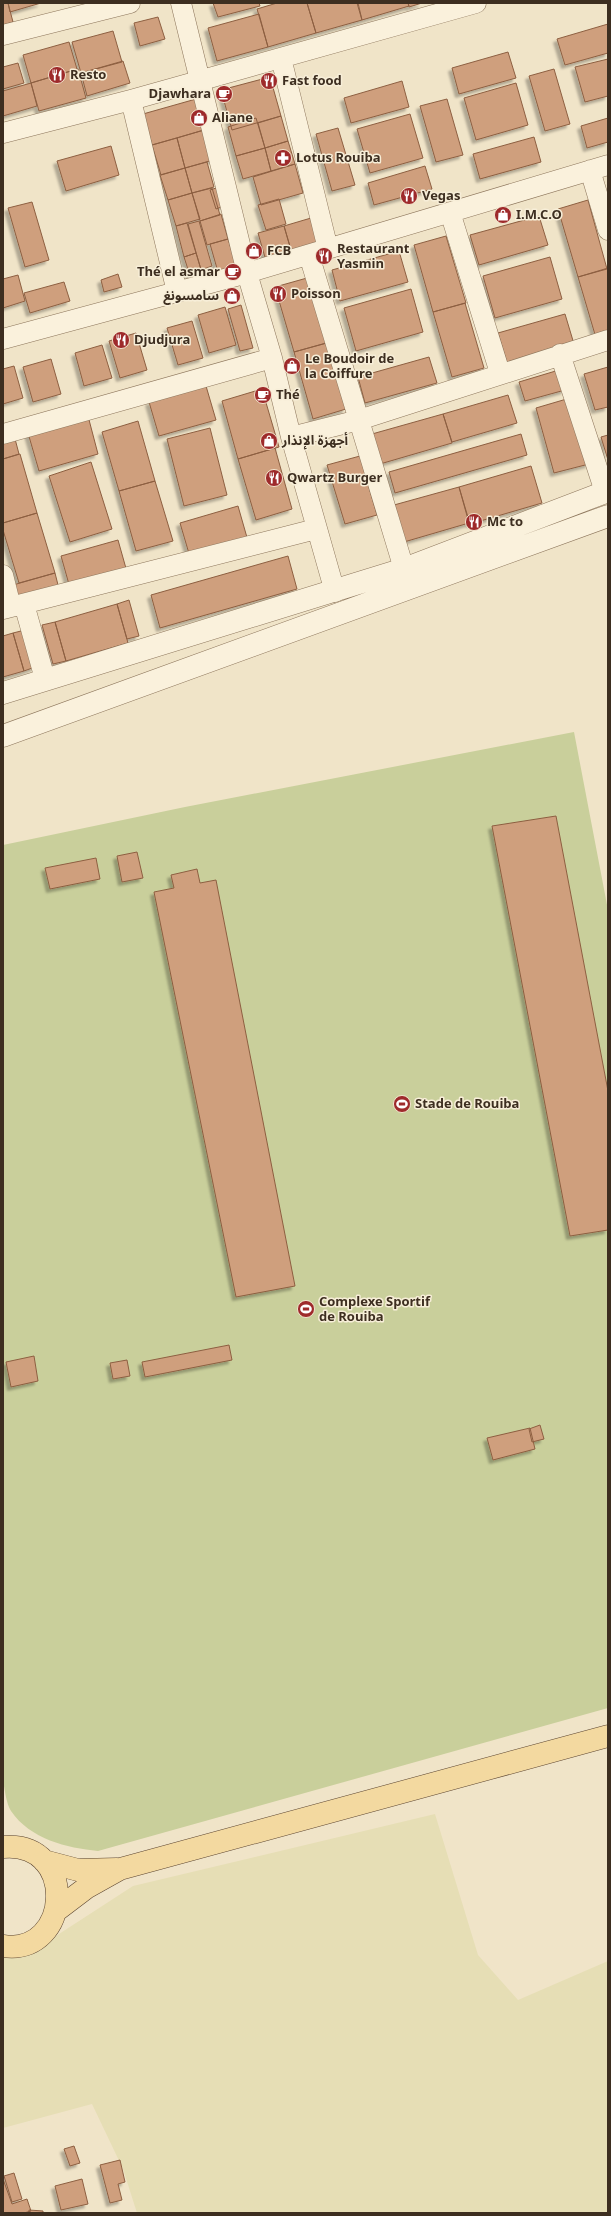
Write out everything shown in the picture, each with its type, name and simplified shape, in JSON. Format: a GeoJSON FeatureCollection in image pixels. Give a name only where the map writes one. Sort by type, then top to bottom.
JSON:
{"type":"FeatureCollection","features":[{"type":"Feature","properties":{"kind":"main road"},"geometry":{"type":"LineString","coordinates":[[44,1861],[78,1870],[120,1869],[608,1736]]}},
{"type":"Feature","properties":{"kind":"main road"},"geometry":{"type":"LineString","coordinates":[[3,1946],[22,1945],[33,1940],[44,1932],[57,1910],[59,1897],[57,1884],[52,1872],[44,1861],[35,1853],[6,1843]]}},
{"type":"Feature","properties":{"kind":"main road"},"geometry":{"type":"LineString","coordinates":[[57,1910],[86,1888],[120,1869]]}},
{"type":"Feature","properties":{"kind":"street"},"geometry":{"type":"LineString","coordinates":[[3,35],[130,3]]}},
{"type":"Feature","properties":{"kind":"street"},"geometry":{"type":"LineString","coordinates":[[181,3],[201,79],[247,273],[272,358],[291,437],[316,529],[335,592],[344,611]]}},
{"type":"Feature","properties":{"kind":"street"},"geometry":{"type":"LineString","coordinates":[[3,133],[131,100],[201,79],[476,3]]}},
{"type":"Feature","properties":{"kind":"street"},"geometry":{"type":"LineString","coordinates":[[281,58],[337,342],[404,569]]}},
{"type":"Feature","properties":{"kind":"street"},"geometry":{"type":"LineString","coordinates":[[131,100],[177,292]]}},
{"type":"Feature","properties":{"kind":"street"},"geometry":{"type":"LineString","coordinates":[[3,338],[247,273],[599,168],[608,230]]}},
{"type":"Feature","properties":{"kind":"street"},"geometry":{"type":"LineString","coordinates":[[450,212],[500,373]]}},
{"type":"Feature","properties":{"kind":"street"},"geometry":{"type":"LineString","coordinates":[[291,437],[359,420],[500,373],[608,340]]}},
{"type":"Feature","properties":{"kind":"street"},"geometry":{"type":"LineString","coordinates":[[3,693],[335,592],[404,569],[607,491],[560,354]]}},
{"type":"Feature","properties":{"kind":"street"},"geometry":{"type":"LineString","coordinates":[[3,434],[272,358]]}},
{"type":"Feature","properties":{"kind":"street"},"geometry":{"type":"LineString","coordinates":[[3,736],[608,516]]}},
{"type":"Feature","properties":{"kind":"street"},"geometry":{"type":"LineString","coordinates":[[13,607],[316,529]]}},
{"type":"Feature","properties":{"kind":"street"},"geometry":{"type":"LineString","coordinates":[[3,575],[13,607],[45,679]]}},
{"type":"Feature","properties":{"kind":"shaded area"},"geometry":{"type":"Polygon","coordinates":[[[435,1814],[478,1955],[518,2000],[608,1961],[608,2213],[137,2213],[123,2169],[92,2104],[3,2128],[3,1956],[39,1947],[133,1886],[435,1814]]]}},
{"type":"Feature","properties":{"kind":"green space","name":"Complexe Sportif de Rouiba"},"geometry":{"type":"Polygon","coordinates":[[[574,732],[608,910],[608,1708],[98,1851],[86,1850],[62,1844],[39,1835],[28,1829],[19,1821],[9,1808],[3,1781],[3,845],[185,807],[574,732]]]}},
{"type":"Feature","properties":{"kind":"building"},"geometry":{"type":"Polygon","coordinates":[[[3,3],[8,3],[13,22],[3,25],[3,3]]]}},
{"type":"Feature","properties":{"kind":"building"},"geometry":{"type":"Polygon","coordinates":[[[8,3],[41,3],[10,12],[8,3]]]}},
{"type":"Feature","properties":{"kind":"building"},"geometry":{"type":"Polygon","coordinates":[[[213,3],[259,3],[260,6],[218,17],[213,3]]]}},
{"type":"Feature","properties":{"kind":"building"},"geometry":{"type":"Polygon","coordinates":[[[277,3],[307,3],[316,33],[268,47],[257,9],[277,3]]]}},
{"type":"Feature","properties":{"kind":"building"},"geometry":{"type":"Polygon","coordinates":[[[307,3],[357,3],[362,20],[316,33],[307,3]]]}},
{"type":"Feature","properties":{"kind":"building"},"geometry":{"type":"Polygon","coordinates":[[[358,3],[408,3],[409,6],[362,20],[358,3]]]}},
{"type":"Feature","properties":{"kind":"building"},"geometry":{"type":"Polygon","coordinates":[[[408,3],[422,3],[409,7],[408,3]]]}},
{"type":"Feature","properties":{"kind":"building"},"geometry":{"type":"Polygon","coordinates":[[[259,14],[268,47],[217,61],[208,28],[259,14]]]}},
{"type":"Feature","properties":{"kind":"building"},"geometry":{"type":"Polygon","coordinates":[[[158,17],[165,39],[140,46],[134,23],[158,17]]]}},
{"type":"Feature","properties":{"kind":"building"},"geometry":{"type":"Polygon","coordinates":[[[608,24],[608,53],[565,65],[557,39],[608,24]]]}},
{"type":"Feature","properties":{"kind":"building"},"geometry":{"type":"Polygon","coordinates":[[[113,31],[122,62],[81,73],[72,42],[113,31]]]}},
{"type":"Feature","properties":{"kind":"building"},"geometry":{"type":"Polygon","coordinates":[[[69,42],[77,69],[31,83],[23,55],[69,42]]]}},
{"type":"Feature","properties":{"kind":"building"},"geometry":{"type":"Polygon","coordinates":[[[508,52],[516,78],[459,94],[452,68],[508,52]]]}},
{"type":"Feature","properties":{"kind":"building"},"geometry":{"type":"Polygon","coordinates":[[[608,59],[608,96],[585,102],[575,67],[608,59]]]}},
{"type":"Feature","properties":{"kind":"building"},"geometry":{"type":"Polygon","coordinates":[[[123,61],[130,83],[87,96],[81,73],[123,61]]]}},
{"type":"Feature","properties":{"kind":"building"},"geometry":{"type":"Polygon","coordinates":[[[18,63],[24,83],[3,89],[3,67],[18,63]]]}},
{"type":"Feature","properties":{"kind":"building"},"geometry":{"type":"Polygon","coordinates":[[[78,69],[86,98],[39,111],[31,83],[78,69]]]}},
{"type":"Feature","properties":{"kind":"building"},"geometry":{"type":"Polygon","coordinates":[[[554,69],[570,124],[545,131],[529,76],[554,69]]]}},
{"type":"Feature","properties":{"kind":"building"},"geometry":{"type":"Polygon","coordinates":[[[270,77],[281,116],[232,130],[221,90],[270,77]]]}},
{"type":"Feature","properties":{"kind":"building"},"geometry":{"type":"Polygon","coordinates":[[[402,81],[409,107],[351,123],[344,98],[402,81]]]}},
{"type":"Feature","properties":{"kind":"building"},"geometry":{"type":"Polygon","coordinates":[[[31,83],[37,106],[3,116],[3,91],[31,83]]]}},
{"type":"Feature","properties":{"kind":"building"},"geometry":{"type":"Polygon","coordinates":[[[516,83],[528,125],[476,140],[464,98],[516,83]]]}},
{"type":"Feature","properties":{"kind":"building"},"geometry":{"type":"Polygon","coordinates":[[[196,99],[204,130],[152,145],[143,114],[196,99]]]}},
{"type":"Feature","properties":{"kind":"building"},"geometry":{"type":"Polygon","coordinates":[[[447,99],[463,155],[436,162],[420,106],[447,99]]]}},
{"type":"Feature","properties":{"kind":"building"},"geometry":{"type":"Polygon","coordinates":[[[410,114],[423,158],[370,173],[357,129],[410,114]]]}},
{"type":"Feature","properties":{"kind":"building"},"geometry":{"type":"Polygon","coordinates":[[[281,116],[288,141],[265,148],[258,123],[281,116]]]}},
{"type":"Feature","properties":{"kind":"building"},"geometry":{"type":"Polygon","coordinates":[[[256,118],[265,148],[236,156],[228,127],[256,118]]]}},
{"type":"Feature","properties":{"kind":"building"},"geometry":{"type":"Polygon","coordinates":[[[608,118],[608,142],[587,148],[581,126],[608,118]]]}},
{"type":"Feature","properties":{"kind":"building"},"geometry":{"type":"Polygon","coordinates":[[[338,128],[355,185],[332,191],[316,134],[338,128]]]}},
{"type":"Feature","properties":{"kind":"building"},"geometry":{"type":"Polygon","coordinates":[[[204,130],[213,160],[185,168],[177,138],[204,130]]]}},
{"type":"Feature","properties":{"kind":"building"},"geometry":{"type":"Polygon","coordinates":[[[534,137],[541,162],[480,179],[473,154],[534,137]]]}},
{"type":"Feature","properties":{"kind":"building"},"geometry":{"type":"Polygon","coordinates":[[[177,138],[185,168],[161,175],[152,145],[177,138]]]}},
{"type":"Feature","properties":{"kind":"building"},"geometry":{"type":"Polygon","coordinates":[[[288,141],[295,164],[271,171],[265,148],[288,141]]]}},
{"type":"Feature","properties":{"kind":"building"},"geometry":{"type":"Polygon","coordinates":[[[111,146],[119,175],[66,191],[57,161],[111,146]]]}},
{"type":"Feature","properties":{"kind":"building"},"geometry":{"type":"Polygon","coordinates":[[[265,148],[271,171],[243,179],[236,156],[265,148]]]}},
{"type":"Feature","properties":{"kind":"building"},"geometry":{"type":"Polygon","coordinates":[[[207,162],[214,187],[192,193],[185,168],[207,162]]]}},
{"type":"Feature","properties":{"kind":"building"},"geometry":{"type":"Polygon","coordinates":[[[295,164],[303,193],[261,205],[253,177],[295,164]]]}},
{"type":"Feature","properties":{"kind":"building"},"geometry":{"type":"Polygon","coordinates":[[[425,166],[432,189],[374,205],[368,183],[425,166]]]}},
{"type":"Feature","properties":{"kind":"building"},"geometry":{"type":"Polygon","coordinates":[[[185,168],[192,193],[168,200],[160,175],[185,168]]]}},
{"type":"Feature","properties":{"kind":"building"},"geometry":{"type":"Polygon","coordinates":[[[219,187],[224,206],[216,209],[210,190],[219,187]]]}},
{"type":"Feature","properties":{"kind":"building"},"geometry":{"type":"Polygon","coordinates":[[[212,188],[220,215],[200,221],[192,193],[212,188]]]}},
{"type":"Feature","properties":{"kind":"building"},"geometry":{"type":"Polygon","coordinates":[[[192,193],[200,219],[176,226],[168,200],[192,193]]]}},
{"type":"Feature","properties":{"kind":"building"},"geometry":{"type":"Polygon","coordinates":[[[279,199],[286,224],[266,230],[258,205],[279,199]]]}},
{"type":"Feature","properties":{"kind":"building"},"geometry":{"type":"Polygon","coordinates":[[[588,200],[607,269],[578,277],[558,209],[588,200]]]}},
{"type":"Feature","properties":{"kind":"building"},"geometry":{"type":"Polygon","coordinates":[[[32,202],[49,260],[25,267],[8,208],[32,202]]]}},
{"type":"Feature","properties":{"kind":"building"},"geometry":{"type":"Polygon","coordinates":[[[221,214],[228,239],[207,245],[200,221],[221,214]]]}},
{"type":"Feature","properties":{"kind":"building"},"geometry":{"type":"Polygon","coordinates":[[[539,216],[548,245],[479,265],[470,235],[539,216]]]}},
{"type":"Feature","properties":{"kind":"building"},"geometry":{"type":"Polygon","coordinates":[[[311,218],[319,246],[292,254],[284,226],[311,218]]]}},
{"type":"Feature","properties":{"kind":"building"},"geometry":{"type":"Polygon","coordinates":[[[199,221],[212,266],[201,270],[188,224],[199,221]]]}},
{"type":"Feature","properties":{"kind":"building"},"geometry":{"type":"Polygon","coordinates":[[[187,223],[196,253],[184,257],[176,226],[187,223]]]}},
{"type":"Feature","properties":{"kind":"building"},"geometry":{"type":"Polygon","coordinates":[[[284,226],[292,253],[266,261],[258,233],[284,226]]]}},
{"type":"Feature","properties":{"kind":"building"},"geometry":{"type":"Polygon","coordinates":[[[446,236],[466,303],[433,312],[414,245],[446,236]]]}},
{"type":"Feature","properties":{"kind":"building"},"geometry":{"type":"Polygon","coordinates":[[[228,239],[237,267],[218,272],[210,244],[228,239]]]}},
{"type":"Feature","properties":{"kind":"building"},"geometry":{"type":"Polygon","coordinates":[[[399,251],[408,282],[340,301],[332,270],[399,251]]]}},
{"type":"Feature","properties":{"kind":"building"},"geometry":{"type":"Polygon","coordinates":[[[196,253],[204,279],[192,282],[184,257],[196,253]]]}},
{"type":"Feature","properties":{"kind":"building"},"geometry":{"type":"Polygon","coordinates":[[[550,257],[562,299],[495,318],[483,276],[550,257]]]}},
{"type":"Feature","properties":{"kind":"building"},"geometry":{"type":"Polygon","coordinates":[[[608,268],[608,335],[596,338],[578,277],[608,268]]]}},
{"type":"Feature","properties":{"kind":"building"},"geometry":{"type":"Polygon","coordinates":[[[118,274],[122,287],[104,292],[101,280],[118,274]]]}},
{"type":"Feature","properties":{"kind":"building"},"geometry":{"type":"Polygon","coordinates":[[[18,275],[25,301],[3,308],[3,279],[18,275]]]}},
{"type":"Feature","properties":{"kind":"building"},"geometry":{"type":"Polygon","coordinates":[[[307,278],[326,343],[294,352],[275,287],[307,278]]]}},
{"type":"Feature","properties":{"kind":"building"},"geometry":{"type":"Polygon","coordinates":[[[64,282],[70,301],[30,313],[24,293],[64,282]]]}},
{"type":"Feature","properties":{"kind":"building"},"geometry":{"type":"Polygon","coordinates":[[[411,289],[423,332],[356,351],[344,308],[411,289]]]}},
{"type":"Feature","properties":{"kind":"building"},"geometry":{"type":"Polygon","coordinates":[[[465,303],[484,368],[452,377],[433,312],[465,303]]]}},
{"type":"Feature","properties":{"kind":"building"},"geometry":{"type":"Polygon","coordinates":[[[241,305],[253,348],[240,351],[228,309],[241,305]]]}},
{"type":"Feature","properties":{"kind":"building"},"geometry":{"type":"Polygon","coordinates":[[[225,307],[236,345],[209,353],[198,315],[225,307]]]}},
{"type":"Feature","properties":{"kind":"building"},"geometry":{"type":"Polygon","coordinates":[[[565,314],[574,344],[507,363],[498,333],[565,314]]]}},
{"type":"Feature","properties":{"kind":"building"},"geometry":{"type":"Polygon","coordinates":[[[192,321],[203,358],[178,365],[167,328],[192,321]]]}},
{"type":"Feature","properties":{"kind":"building"},"geometry":{"type":"Polygon","coordinates":[[[136,333],[147,370],[120,378],[109,341],[136,333]]]}},
{"type":"Feature","properties":{"kind":"building"},"geometry":{"type":"Polygon","coordinates":[[[327,343],[346,409],[313,419],[294,352],[327,343]]]}},
{"type":"Feature","properties":{"kind":"building"},"geometry":{"type":"Polygon","coordinates":[[[102,345],[112,378],[84,386],[75,353],[102,345]]]}},
{"type":"Feature","properties":{"kind":"building"},"geometry":{"type":"Polygon","coordinates":[[[429,357],[437,383],[365,403],[358,377],[429,357]]]}},
{"type":"Feature","properties":{"kind":"building"},"geometry":{"type":"Polygon","coordinates":[[[51,359],[61,394],[33,402],[23,367],[51,359]]]}},
{"type":"Feature","properties":{"kind":"building"},"geometry":{"type":"Polygon","coordinates":[[[14,366],[23,398],[3,404],[3,369],[14,366]]]}},
{"type":"Feature","properties":{"kind":"building"},"geometry":{"type":"Polygon","coordinates":[[[608,367],[608,407],[595,410],[584,374],[608,367]]]}},
{"type":"Feature","properties":{"kind":"building"},"geometry":{"type":"Polygon","coordinates":[[[559,370],[565,390],[525,401],[519,382],[559,370]]]}},
{"type":"Feature","properties":{"kind":"building"},"geometry":{"type":"Polygon","coordinates":[[[206,386],[216,420],[159,436],[149,402],[206,386]]]}},
{"type":"Feature","properties":{"kind":"building"},"geometry":{"type":"Polygon","coordinates":[[[262,389],[279,447],[238,459],[222,401],[262,389]]]}},
{"type":"Feature","properties":{"kind":"building"},"geometry":{"type":"Polygon","coordinates":[[[508,395],[517,423],[452,442],[443,414],[508,395]]]}},
{"type":"Feature","properties":{"kind":"building"},"geometry":{"type":"Polygon","coordinates":[[[570,398],[589,464],[554,473],[536,408],[570,398]]]}},
{"type":"Feature","properties":{"kind":"building"},"geometry":{"type":"Polygon","coordinates":[[[443,414],[452,443],[380,464],[372,434],[443,414]]]}},
{"type":"Feature","properties":{"kind":"building"},"geometry":{"type":"Polygon","coordinates":[[[88,416],[98,454],[39,471],[28,433],[88,416]]]}},
{"type":"Feature","properties":{"kind":"building"},"geometry":{"type":"Polygon","coordinates":[[[138,421],[155,481],[119,491],[102,432],[138,421]]]}},
{"type":"Feature","properties":{"kind":"building"},"geometry":{"type":"Polygon","coordinates":[[[210,428],[227,495],[184,506],[167,439],[210,428]]]}},
{"type":"Feature","properties":{"kind":"building"},"geometry":{"type":"Polygon","coordinates":[[[521,434],[527,455],[395,493],[389,472],[521,434]]]}},
{"type":"Feature","properties":{"kind":"building"},"geometry":{"type":"Polygon","coordinates":[[[14,435],[19,454],[3,459],[3,438],[14,435]]]}},
{"type":"Feature","properties":{"kind":"building"},"geometry":{"type":"Polygon","coordinates":[[[608,435],[608,460],[601,437],[608,435]]]}},
{"type":"Feature","properties":{"kind":"building"},"geometry":{"type":"Polygon","coordinates":[[[275,448],[292,509],[256,520],[238,459],[275,448]]]}},
{"type":"Feature","properties":{"kind":"building"},"geometry":{"type":"Polygon","coordinates":[[[20,454],[37,513],[3,523],[3,459],[20,454]]]}},
{"type":"Feature","properties":{"kind":"building"},"geometry":{"type":"Polygon","coordinates":[[[360,456],[377,515],[345,524],[327,465],[360,456]]]}},
{"type":"Feature","properties":{"kind":"building"},"geometry":{"type":"Polygon","coordinates":[[[91,462],[112,529],[70,542],[49,476],[91,462]]]}},
{"type":"Feature","properties":{"kind":"building"},"geometry":{"type":"Polygon","coordinates":[[[531,466],[542,503],[470,524],[459,487],[531,466]]]}},
{"type":"Feature","properties":{"kind":"building"},"geometry":{"type":"Polygon","coordinates":[[[155,481],[173,541],[136,551],[119,491],[155,481]]]}},
{"type":"Feature","properties":{"kind":"building"},"geometry":{"type":"Polygon","coordinates":[[[459,487],[469,523],[404,542],[394,505],[459,487]]]}},
{"type":"Feature","properties":{"kind":"building"},"geometry":{"type":"Polygon","coordinates":[[[238,506],[248,541],[190,557],[180,523],[238,506]]]}},
{"type":"Feature","properties":{"kind":"building"},"geometry":{"type":"Polygon","coordinates":[[[37,513],[55,573],[19,583],[3,530],[3,523],[37,513]]]}},
{"type":"Feature","properties":{"kind":"building"},"geometry":{"type":"Polygon","coordinates":[[[118,540],[127,572],[70,588],[61,556],[118,540]]]}},
{"type":"Feature","properties":{"kind":"building"},"geometry":{"type":"Polygon","coordinates":[[[288,556],[297,589],[160,628],[151,595],[288,556]]]}},
{"type":"Feature","properties":{"kind":"building"},"geometry":{"type":"Polygon","coordinates":[[[55,573],[59,589],[18,601],[13,585],[55,573]]]}},
{"type":"Feature","properties":{"kind":"building"},"geometry":{"type":"Polygon","coordinates":[[[129,600],[139,636],[127,639],[117,604],[129,600]]]}},
{"type":"Feature","properties":{"kind":"building"},"geometry":{"type":"Polygon","coordinates":[[[117,604],[128,643],[66,661],[55,622],[117,604]]]}},
{"type":"Feature","properties":{"kind":"building"},"geometry":{"type":"Polygon","coordinates":[[[55,622],[66,661],[53,664],[42,625],[55,622]]]}},
{"type":"Feature","properties":{"kind":"building"},"geometry":{"type":"Polygon","coordinates":[[[25,630],[35,667],[24,671],[13,633],[25,630]]]}},
{"type":"Feature","properties":{"kind":"building"},"geometry":{"type":"Polygon","coordinates":[[[13,633],[24,671],[3,677],[3,636],[13,633]]]}},
{"type":"Feature","properties":{"kind":"building"},"geometry":{"type":"Polygon","coordinates":[[[556,816],[608,1091],[608,1230],[570,1236],[492,826],[556,816]]]}},
{"type":"Feature","properties":{"kind":"building"},"geometry":{"type":"Polygon","coordinates":[[[137,852],[143,878],[122,882],[117,856],[137,852]]]}},
{"type":"Feature","properties":{"kind":"building"},"geometry":{"type":"Polygon","coordinates":[[[96,858],[100,879],[50,889],[45,868],[96,858]]]}},
{"type":"Feature","properties":{"kind":"building"},"geometry":{"type":"Polygon","coordinates":[[[197,869],[200,883],[216,880],[295,1286],[236,1297],[154,892],[174,888],[171,875],[197,869]]]}},
{"type":"Feature","properties":{"kind":"building"},"geometry":{"type":"Polygon","coordinates":[[[229,1345],[232,1360],[145,1377],[142,1362],[229,1345]]]}},
{"type":"Feature","properties":{"kind":"building"},"geometry":{"type":"Polygon","coordinates":[[[34,1356],[38,1381],[11,1387],[6,1362],[34,1356]]]}},
{"type":"Feature","properties":{"kind":"building"},"geometry":{"type":"Polygon","coordinates":[[[127,1360],[130,1376],[113,1379],[110,1363],[127,1360]]]}},
{"type":"Feature","properties":{"kind":"building"},"geometry":{"type":"Polygon","coordinates":[[[540,1425],[544,1439],[532,1442],[529,1429],[540,1425]]]}},
{"type":"Feature","properties":{"kind":"building"},"geometry":{"type":"Polygon","coordinates":[[[530,1428],[535,1449],[493,1460],[487,1438],[530,1428]]]}},
{"type":"Feature","properties":{"kind":"building"},"geometry":{"type":"Polygon","coordinates":[[[74,2146],[80,2163],[70,2166],[64,2149],[74,2146]]]}},
{"type":"Feature","properties":{"kind":"building"},"geometry":{"type":"Polygon","coordinates":[[[120,2160],[125,2182],[118,2184],[122,2200],[110,2203],[100,2165],[120,2160]]]}},
{"type":"Feature","properties":{"kind":"building"},"geometry":{"type":"Polygon","coordinates":[[[14,2173],[22,2199],[12,2202],[4,2176],[14,2173]]]}},
{"type":"Feature","properties":{"kind":"building"},"geometry":{"type":"Polygon","coordinates":[[[3,2179],[12,2204],[27,2199],[31,2211],[24,2213],[3,2213],[3,2179]]]}},
{"type":"Feature","properties":{"kind":"building"},"geometry":{"type":"Polygon","coordinates":[[[82,2179],[88,2204],[61,2210],[55,2186],[82,2179]]]}},
{"type":"Feature","properties":{"kind":"building"},"geometry":{"type":"Polygon","coordinates":[[[29,2210],[43,2211],[43,2213],[29,2213],[29,2210]]]}},
{"type":"Feature","properties":{"kind":"place","name":"Resto"},"geometry":{"type":"Point","coordinates":[57,75]}},
{"type":"Feature","properties":{"kind":"place","name":"Fast food"},"geometry":{"type":"Point","coordinates":[269,81]}},
{"type":"Feature","properties":{"kind":"place","name":"Djawhara"},"geometry":{"type":"Point","coordinates":[224,94]}},
{"type":"Feature","properties":{"kind":"place","name":"Aliane"},"geometry":{"type":"Point","coordinates":[199,118]}},
{"type":"Feature","properties":{"kind":"place","name":"Lotus Rouiba"},"geometry":{"type":"Point","coordinates":[283,158]}},
{"type":"Feature","properties":{"kind":"place","name":"Vegas"},"geometry":{"type":"Point","coordinates":[409,196]}},
{"type":"Feature","properties":{"kind":"place","name":"I.M.C.O"},"geometry":{"type":"Point","coordinates":[503,215]}},
{"type":"Feature","properties":{"kind":"place","name":"FCB"},"geometry":{"type":"Point","coordinates":[254,251]}},
{"type":"Feature","properties":{"kind":"place","name":"Restaurant Yasmin"},"geometry":{"type":"Point","coordinates":[324,256]}},
{"type":"Feature","properties":{"kind":"place","name":"Thé el asmar"},"geometry":{"type":"Point","coordinates":[233,272]}},
{"type":"Feature","properties":{"kind":"place","name":"Poisson"},"geometry":{"type":"Point","coordinates":[278,294]}},
{"type":"Feature","properties":{"kind":"place","name":"سامسونغ"},"geometry":{"type":"Point","coordinates":[232,296]}},
{"type":"Feature","properties":{"kind":"place","name":"Djudjura"},"geometry":{"type":"Point","coordinates":[121,340]}},
{"type":"Feature","properties":{"kind":"place","name":"Le Boudoir de la Coiffure"},"geometry":{"type":"Point","coordinates":[292,366]}},
{"type":"Feature","properties":{"kind":"place","name":"Thé"},"geometry":{"type":"Point","coordinates":[263,395]}},
{"type":"Feature","properties":{"kind":"place","name":"أجهزة الإنذار"},"geometry":{"type":"Point","coordinates":[269,441]}},
{"type":"Feature","properties":{"kind":"place","name":"Qwartz Burger"},"geometry":{"type":"Point","coordinates":[274,478]}},
{"type":"Feature","properties":{"kind":"place","name":"Mc to"},"geometry":{"type":"Point","coordinates":[474,522]}},
{"type":"Feature","properties":{"kind":"place","name":"Stade de Rouiba"},"geometry":{"type":"Point","coordinates":[402,1104]}},
{"type":"Feature","properties":{"kind":"place","name":"Complexe Sportif de Rouiba"},"geometry":{"type":"Point","coordinates":[306,1309]}}]}
